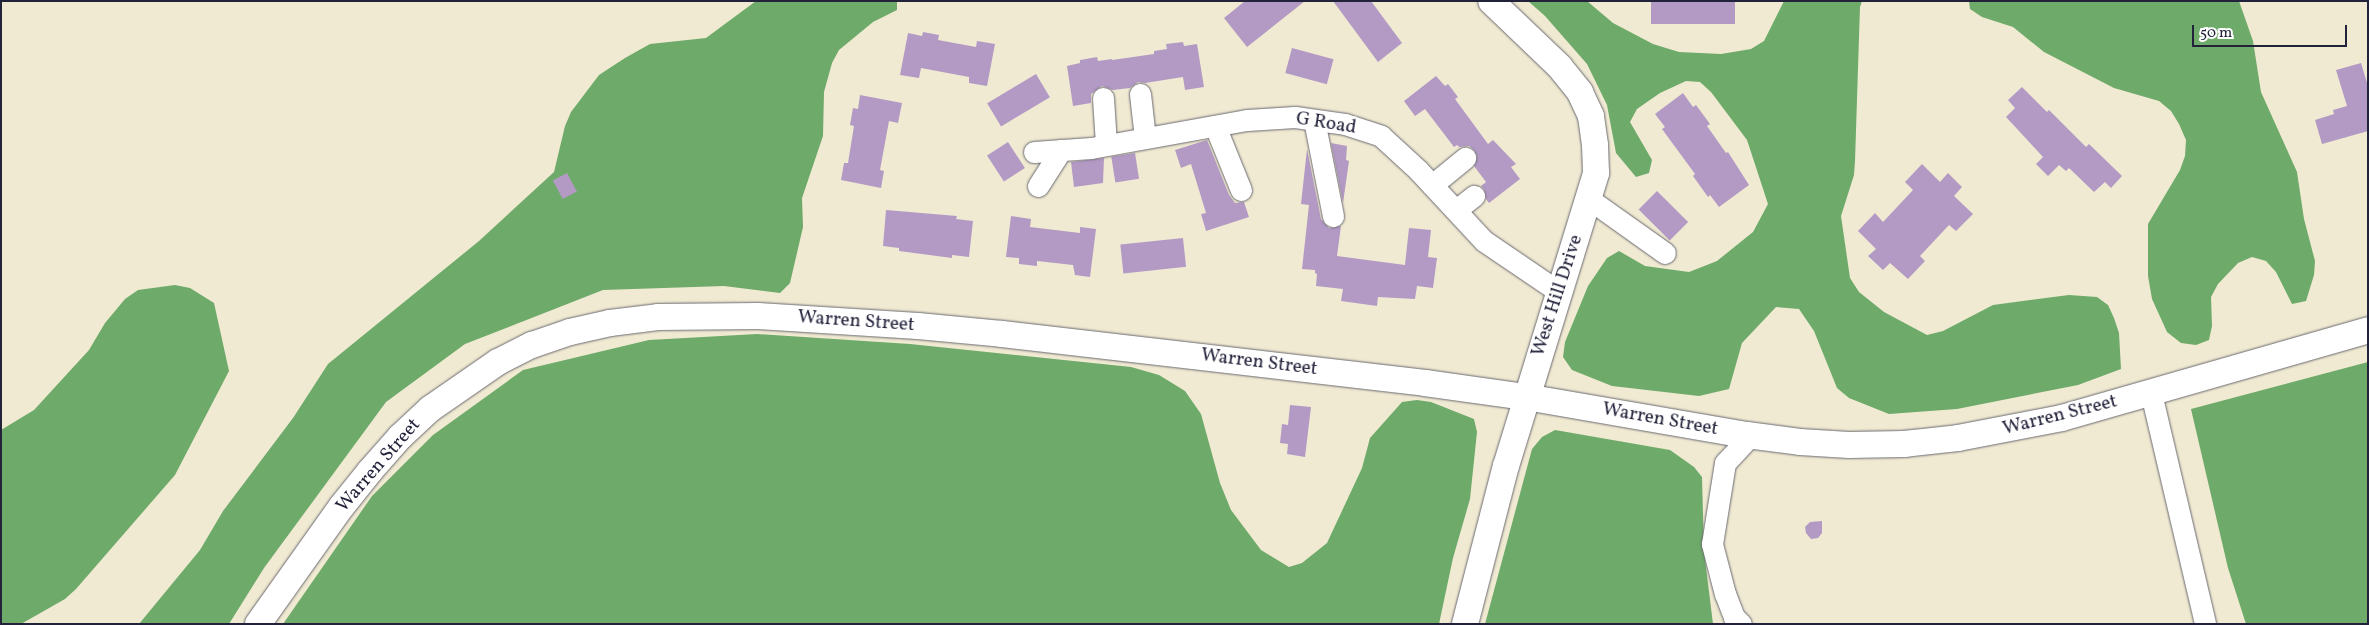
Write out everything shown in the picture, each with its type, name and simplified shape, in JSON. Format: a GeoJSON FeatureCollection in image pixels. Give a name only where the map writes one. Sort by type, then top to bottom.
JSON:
{"type":"FeatureCollection","features":[{"type":"Feature","properties":{"kind":"street","name":"West Hill Drive"},"geometry":{"type":"LineString","coordinates":[[1465,624],[1526,397],[1596,173],[1595,144],[1591,116],[1580,92],[1560,67],[1491,1]]}},
{"type":"Feature","properties":{"kind":"street"},"geometry":{"type":"LineString","coordinates":[[1140,94],[1145,138]]}},
{"type":"Feature","properties":{"kind":"street"},"geometry":{"type":"LineString","coordinates":[[1103,98],[1106,146]]}},
{"type":"Feature","properties":{"kind":"street","name":"G Road"},"geometry":{"type":"LineString","coordinates":[[1034,152],[1106,146],[1247,120],[1295,117],[1345,124],[1381,136],[1432,185],[1484,241],[1559,292]]}},
{"type":"Feature","properties":{"kind":"street"},"geometry":{"type":"LineString","coordinates":[[1314,120],[1333,216]]}},
{"type":"Feature","properties":{"kind":"street"},"geometry":{"type":"LineString","coordinates":[[1215,126],[1242,190]]}},
{"type":"Feature","properties":{"kind":"street"},"geometry":{"type":"LineString","coordinates":[[1038,186],[1061,150]]}},
{"type":"Feature","properties":{"kind":"street"},"geometry":{"type":"LineString","coordinates":[[1432,185],[1465,158]]}},
{"type":"Feature","properties":{"kind":"street"},"geometry":{"type":"LineString","coordinates":[[1456,210],[1474,196]]}},
{"type":"Feature","properties":{"kind":"street"},"geometry":{"type":"LineString","coordinates":[[1589,199],[1665,253]]}},
{"type":"Feature","properties":{"kind":"street","name":"Warren Street"},"geometry":{"type":"LineString","coordinates":[[258,624],[364,478],[400,437],[430,409],[498,362],[532,345],[570,332],[610,322],[658,317],[716,315],[918,326],[1147,350],[1526,397],[1751,435],[1800,442],[1849,445],[1904,444],[1958,438],[2062,418],[2368,330]]}},
{"type":"Feature","properties":{"kind":"street"},"geometry":{"type":"LineString","coordinates":[[2150,393],[2205,624]]}},
{"type":"Feature","properties":{"kind":"street"},"geometry":{"type":"LineString","coordinates":[[1741,624],[1734,616],[1725,594],[1712,544],[1724,463],[1751,435]]}},
{"type":"Feature","properties":{"kind":"green space"},"geometry":{"type":"Polygon","coordinates":[[[756,1],[897,1],[897,10],[873,22],[839,50],[832,63],[824,92],[823,136],[802,198],[803,227],[790,283],[780,293],[724,286],[603,290],[465,344],[386,402],[264,568],[229,624],[139,624],[200,550],[223,511],[293,418],[328,364],[479,241],[554,172],[565,126],[571,112],[599,75],[650,44],[706,38],[756,1]]]}},
{"type":"Feature","properties":{"kind":"green space"},"geometry":{"type":"Polygon","coordinates":[[[1528,1],[1587,1],[1613,23],[1653,44],[1679,52],[1721,54],[1751,49],[1764,41],[1784,1],[1862,1],[1860,7],[1854,175],[1841,216],[1850,278],[1859,292],[1884,312],[1927,335],[1943,331],[1993,305],[2069,295],[2097,297],[2108,305],[2119,333],[2121,369],[2078,385],[1957,409],[1889,414],[1849,398],[1837,388],[1814,331],[1799,309],[1776,307],[1742,343],[1729,389],[1699,396],[1612,386],[1572,370],[1563,357],[1565,342],[1588,286],[1607,258],[1619,251],[1645,266],[1689,272],[1717,261],[1753,232],[1768,204],[1747,140],[1711,92],[1700,82],[1686,81],[1660,93],[1637,109],[1630,122],[1652,160],[1649,173],[1636,177],[1616,153],[1607,105],[1587,64],[1545,16],[1528,1]]]}},
{"type":"Feature","properties":{"kind":"green space"},"geometry":{"type":"Polygon","coordinates":[[[1969,1],[2239,1],[2253,41],[2261,92],[2297,172],[2304,219],[2315,261],[2314,275],[2306,301],[2292,304],[2276,272],[2266,261],[2252,257],[2238,263],[2218,284],[2211,297],[2212,326],[2209,340],[2196,345],[2181,343],[2167,332],[2152,299],[2148,276],[2148,224],[2180,170],[2185,156],[2186,140],[2179,124],[2171,111],[2159,101],[2114,88],[2044,52],[2013,27],[1982,17],[1970,9],[1969,1]]]}},
{"type":"Feature","properties":{"kind":"green space"},"geometry":{"type":"Polygon","coordinates":[[[175,285],[190,288],[214,303],[229,371],[175,475],[76,589],[65,599],[21,624],[1,624],[1,430],[34,410],[89,350],[105,323],[125,299],[138,290],[175,285]]]}},
{"type":"Feature","properties":{"kind":"green space"},"geometry":{"type":"Polygon","coordinates":[[[757,334],[910,344],[1131,367],[1159,375],[1185,391],[1201,414],[1220,483],[1231,510],[1261,550],[1289,567],[1302,563],[1327,543],[1362,468],[1370,438],[1402,402],[1417,400],[1431,402],[1474,419],[1477,432],[1470,499],[1453,558],[1439,624],[283,624],[372,496],[433,435],[523,370],[649,340],[757,334]]]}},
{"type":"Feature","properties":{"kind":"green space"},"geometry":{"type":"Polygon","coordinates":[[[2368,362],[2368,624],[2246,624],[2228,568],[2191,409],[2368,362]]]}},
{"type":"Feature","properties":{"kind":"green space"},"geometry":{"type":"Polygon","coordinates":[[[1555,430],[1670,450],[1694,467],[1702,477],[1704,551],[1713,624],[1485,624],[1532,449],[1542,437],[1555,430]]]}},
{"type":"Feature","properties":{"kind":"building"},"geometry":{"type":"Polygon","coordinates":[[[1245,1],[1305,1],[1247,47],[1224,18],[1245,1]]]}},
{"type":"Feature","properties":{"kind":"building"},"geometry":{"type":"Polygon","coordinates":[[[1333,1],[1371,1],[1402,43],[1378,62],[1333,1]]]}},
{"type":"Feature","properties":{"kind":"building"},"geometry":{"type":"Polygon","coordinates":[[[1651,1],[1735,1],[1735,24],[1651,24],[1651,1]]]}},
{"type":"Feature","properties":{"kind":"building"},"geometry":{"type":"Polygon","coordinates":[[[923,32],[939,35],[938,40],[976,47],[977,41],[995,44],[987,86],[969,83],[969,77],[921,68],[919,78],[900,75],[908,33],[922,36],[923,32]]]}},
{"type":"Feature","properties":{"kind":"building"},"geometry":{"type":"Polygon","coordinates":[[[1183,42],[1184,46],[1197,44],[1204,87],[1185,90],[1183,77],[1145,83],[1138,82],[1130,88],[1113,90],[1102,86],[1091,94],[1091,103],[1073,106],[1067,66],[1080,63],[1080,60],[1097,57],[1098,61],[1154,54],[1154,51],[1167,49],[1166,44],[1183,42]]]}},
{"type":"Feature","properties":{"kind":"building"},"geometry":{"type":"Polygon","coordinates":[[[1292,48],[1334,59],[1327,84],[1285,73],[1292,48]]]}},
{"type":"Feature","properties":{"kind":"building"},"geometry":{"type":"Polygon","coordinates":[[[2361,63],[2368,86],[2368,131],[2322,144],[2315,120],[2334,114],[2333,110],[2347,106],[2336,70],[2361,63]]]}},
{"type":"Feature","properties":{"kind":"building"},"geometry":{"type":"Polygon","coordinates":[[[1036,74],[1050,97],[1001,127],[987,103],[1036,74]]]}},
{"type":"Feature","properties":{"kind":"building"},"geometry":{"type":"Polygon","coordinates":[[[1436,76],[1445,86],[1448,84],[1458,97],[1455,99],[1488,144],[1493,140],[1516,164],[1511,167],[1520,179],[1489,203],[1481,186],[1486,182],[1474,166],[1477,156],[1474,150],[1469,146],[1459,147],[1457,145],[1454,147],[1425,109],[1415,116],[1404,101],[1436,76]]]}},
{"type":"Feature","properties":{"kind":"building"},"geometry":{"type":"Polygon","coordinates":[[[2022,87],[2047,112],[2049,110],[2086,147],[2089,144],[2122,176],[2111,188],[2105,182],[2094,192],[2069,168],[2066,171],[2059,165],[2048,176],[2036,164],[2043,157],[2006,117],[2015,108],[2008,100],[2022,87]]]}},
{"type":"Feature","properties":{"kind":"building"},"geometry":{"type":"Polygon","coordinates":[[[1683,93],[1693,107],[1696,105],[1710,124],[1707,126],[1726,153],[1728,152],[1749,185],[1719,207],[1710,195],[1708,197],[1693,176],[1695,174],[1662,129],[1665,127],[1655,114],[1683,93]]]}},
{"type":"Feature","properties":{"kind":"building"},"geometry":{"type":"Polygon","coordinates":[[[860,95],[902,103],[898,123],[889,121],[880,170],[884,171],[881,188],[841,180],[844,163],[848,163],[854,126],[850,125],[853,108],[858,109],[860,95]]]}},
{"type":"Feature","properties":{"kind":"building"},"geometry":{"type":"Polygon","coordinates":[[[1207,140],[1229,195],[1235,203],[1244,202],[1249,217],[1206,231],[1201,214],[1206,213],[1191,164],[1181,168],[1175,150],[1207,140]]]}},
{"type":"Feature","properties":{"kind":"building"},"geometry":{"type":"Polygon","coordinates":[[[1008,142],[1025,168],[1004,182],[987,156],[1008,142]]]}},
{"type":"Feature","properties":{"kind":"building"},"geometry":{"type":"Polygon","coordinates":[[[1331,143],[1347,146],[1346,160],[1349,161],[1343,203],[1331,143]]]}},
{"type":"Feature","properties":{"kind":"building"},"geometry":{"type":"Polygon","coordinates":[[[1307,149],[1321,219],[1329,228],[1341,226],[1337,256],[1405,265],[1409,228],[1431,230],[1428,257],[1437,258],[1433,288],[1417,286],[1415,299],[1378,297],[1377,306],[1341,301],[1343,289],[1316,286],[1317,274],[1315,270],[1302,269],[1309,205],[1301,204],[1307,149]]]}},
{"type":"Feature","properties":{"kind":"building"},"geometry":{"type":"Polygon","coordinates":[[[1135,153],[1139,179],[1115,182],[1111,157],[1135,153]]]}},
{"type":"Feature","properties":{"kind":"building"},"geometry":{"type":"Polygon","coordinates":[[[1104,158],[1103,183],[1074,187],[1071,162],[1104,158]]]}},
{"type":"Feature","properties":{"kind":"building"},"geometry":{"type":"Polygon","coordinates":[[[1922,164],[1940,182],[1948,173],[1962,187],[1954,196],[1973,214],[1956,231],[1949,225],[1920,256],[1925,261],[1908,279],[1890,263],[1883,270],[1868,256],[1876,249],[1858,231],[1875,213],[1883,222],[1913,190],[1905,182],[1922,164]]]}},
{"type":"Feature","properties":{"kind":"building"},"geometry":{"type":"Polygon","coordinates":[[[567,173],[577,192],[563,199],[553,181],[567,173]]]}},
{"type":"Feature","properties":{"kind":"building"},"geometry":{"type":"Polygon","coordinates":[[[1657,191],[1688,222],[1670,240],[1639,209],[1657,191]]]}},
{"type":"Feature","properties":{"kind":"building"},"geometry":{"type":"Polygon","coordinates":[[[886,210],[957,216],[956,219],[973,221],[969,257],[952,255],[952,258],[899,251],[899,248],[883,246],[886,210]]]}},
{"type":"Feature","properties":{"kind":"building"},"geometry":{"type":"Polygon","coordinates":[[[1011,216],[1031,219],[1030,227],[1080,233],[1080,227],[1096,229],[1090,277],[1075,275],[1073,265],[1037,261],[1037,266],[1019,264],[1019,258],[1006,257],[1011,216]]]}},
{"type":"Feature","properties":{"kind":"building"},"geometry":{"type":"Polygon","coordinates":[[[1183,238],[1186,267],[1123,273],[1120,245],[1183,238]]]}},
{"type":"Feature","properties":{"kind":"building"},"geometry":{"type":"Polygon","coordinates":[[[1290,405],[1311,407],[1305,457],[1287,454],[1288,444],[1280,443],[1282,424],[1288,425],[1290,405]]]}},
{"type":"Feature","properties":{"kind":"building"},"geometry":{"type":"Polygon","coordinates":[[[1822,521],[1822,533],[1818,538],[1811,539],[1806,533],[1805,527],[1810,522],[1822,521]]]}}]}
